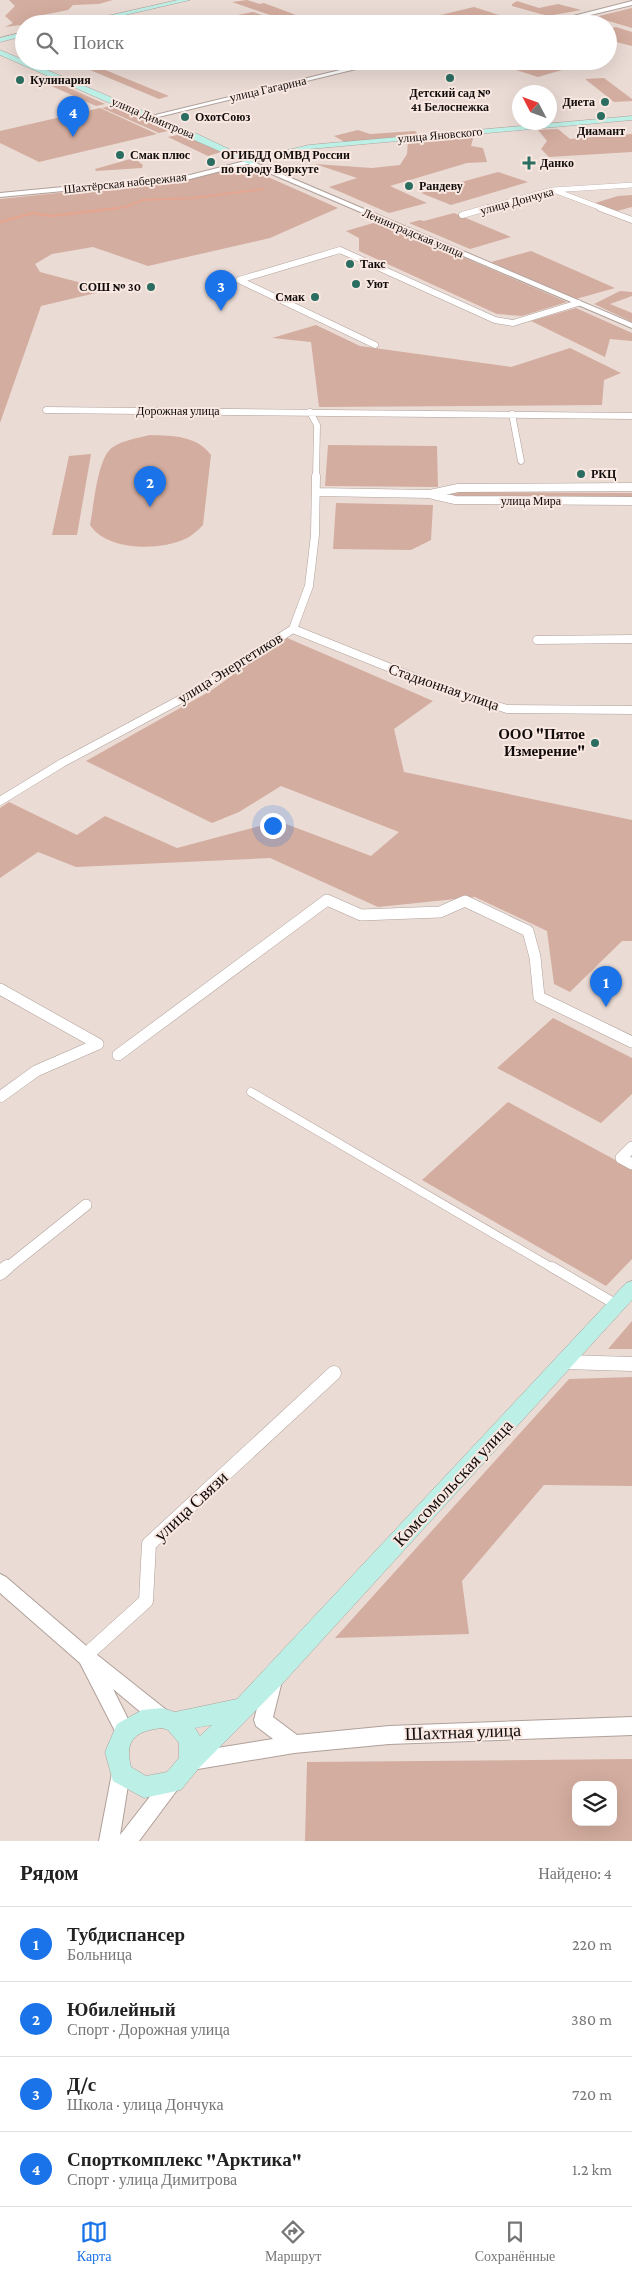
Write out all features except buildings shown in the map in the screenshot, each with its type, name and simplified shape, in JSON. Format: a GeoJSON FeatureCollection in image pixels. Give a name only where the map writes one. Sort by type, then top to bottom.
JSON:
{"type":"FeatureCollection","features":[{"type":"Feature","properties":{"kind":"main road"},"geometry":{"type":"LineString","coordinates":[[117,15],[187,0]]}},
{"type":"Feature","properties":{"kind":"main road","name":"улица Димитрова"},"geometry":{"type":"LineString","coordinates":[[0,52],[15,58]]}},
{"type":"Feature","properties":{"kind":"main road","name":"улица Димитрова"},"geometry":{"type":"LineString","coordinates":[[42,70],[249,162]]}},
{"type":"Feature","properties":{"kind":"main road","name":"улица Яновского"},"geometry":{"type":"LineString","coordinates":[[249,162],[308,147],[632,118]]}},
{"type":"Feature","properties":{"kind":"main road","name":"Комсомольская улица"},"geometry":{"type":"LineString","coordinates":[[190,1762],[274,1677],[632,1288]]}},
{"type":"Feature","properties":{"kind":"main road"},"geometry":{"type":"LineString","coordinates":[[168,1720],[190,1739],[190,1762],[173,1782],[144,1788],[121,1773],[116,1752],[125,1731],[142,1720],[168,1720],[244,1708]]}},
{"type":"Feature","properties":{"kind":"street"},"geometry":{"type":"LineString","coordinates":[[582,15],[632,3]]}},
{"type":"Feature","properties":{"kind":"street","name":"улица Гагарина"},"geometry":{"type":"LineString","coordinates":[[150,117],[348,70]]}},
{"type":"Feature","properties":{"kind":"street","name":"Шахтёрская набережная"},"geometry":{"type":"LineString","coordinates":[[0,196],[190,177],[249,162]]}},
{"type":"Feature","properties":{"kind":"street","name":"Ленинградская улица"},"geometry":{"type":"LineString","coordinates":[[249,162],[632,326]]}},
{"type":"Feature","properties":{"kind":"street","name":"улица Дончука"},"geometry":{"type":"LineString","coordinates":[[462,216],[552,190],[632,185]]}},
{"type":"Feature","properties":{"kind":"street"},"geometry":{"type":"LineString","coordinates":[[552,190],[632,220]]}},
{"type":"Feature","properties":{"kind":"street"},"geometry":{"type":"LineString","coordinates":[[376,345],[239,280],[340,250],[496,320],[513,323],[578,303]]}},
{"type":"Feature","properties":{"kind":"street","name":"Дорожная улица"},"geometry":{"type":"LineString","coordinates":[[46,410],[632,416]]}},
{"type":"Feature","properties":{"kind":"street","name":"улица Энергетиков"},"geometry":{"type":"LineString","coordinates":[[0,801],[62,763],[200,689],[293,629],[309,586],[316,535],[317,425],[310,412]]}},
{"type":"Feature","properties":{"kind":"street"},"geometry":{"type":"LineString","coordinates":[[512,414],[521,461]]}},
{"type":"Feature","properties":{"kind":"street","name":"улица Мира"},"geometry":{"type":"LineString","coordinates":[[317,492],[430,494],[465,488],[632,487]]}},
{"type":"Feature","properties":{"kind":"street","name":"улица Мира"},"geometry":{"type":"LineString","coordinates":[[430,494],[455,500],[632,501]]}},
{"type":"Feature","properties":{"kind":"street","name":"Стадионная улица"},"geometry":{"type":"LineString","coordinates":[[293,629],[443,689],[507,709],[632,710]]}},
{"type":"Feature","properties":{"kind":"street"},"geometry":{"type":"LineString","coordinates":[[537,640],[632,639]]}},
{"type":"Feature","properties":{"kind":"street"},"geometry":{"type":"LineString","coordinates":[[118,1055],[327,900],[361,914],[440,912],[466,901],[528,931],[535,958],[539,997],[632,1042]]}},
{"type":"Feature","properties":{"kind":"street"},"geometry":{"type":"LineString","coordinates":[[0,989],[98,1044],[36,1071],[0,1097]]}},
{"type":"Feature","properties":{"kind":"street"},"geometry":{"type":"LineString","coordinates":[[251,1092],[616,1305]]}},
{"type":"Feature","properties":{"kind":"street"},"geometry":{"type":"LineString","coordinates":[[632,1147],[621,1158],[632,1164]]}},
{"type":"Feature","properties":{"kind":"street"},"geometry":{"type":"LineString","coordinates":[[0,1273],[86,1205]]}},
{"type":"Feature","properties":{"kind":"street"},"geometry":{"type":"LineString","coordinates":[[564,1362],[632,1364]]}},
{"type":"Feature","properties":{"kind":"street","name":"улица Связи"},"geometry":{"type":"LineString","coordinates":[[85,1656],[146,1601],[149,1544],[334,1373]]}},
{"type":"Feature","properties":{"kind":"street"},"geometry":{"type":"LineString","coordinates":[[0,1582],[85,1656],[168,1720]]}},
{"type":"Feature","properties":{"kind":"street"},"geometry":{"type":"LineString","coordinates":[[85,1656],[125,1731]]}},
{"type":"Feature","properties":{"kind":"street"},"geometry":{"type":"LineString","coordinates":[[274,1677],[263,1720],[294,1744]]}},
{"type":"Feature","properties":{"kind":"street","name":"Шахтная улица"},"geometry":{"type":"LineString","coordinates":[[190,1762],[294,1744],[389,1735],[632,1726]]}},
{"type":"Feature","properties":{"kind":"street"},"geometry":{"type":"LineString","coordinates":[[110,1841],[121,1773]]}},
{"type":"Feature","properties":{"kind":"street"},"geometry":{"type":"LineString","coordinates":[[127,1841],[173,1782]]}},
{"type":"Feature","properties":{"kind":"shaded area"},"geometry":{"type":"Polygon","coordinates":[[[9,0],[113,0],[99,4],[73,5],[68,10],[43,15],[15,15],[15,26],[5,27],[13,23],[5,16],[15,6],[9,0]]]}},
{"type":"Feature","properties":{"kind":"shaded area"},"geometry":{"type":"Polygon","coordinates":[[[247,0],[260,4],[264,3],[296,15],[270,15],[232,2],[247,0]]]}},
{"type":"Feature","properties":{"kind":"shaded area"},"geometry":{"type":"Polygon","coordinates":[[[517,1],[539,8],[558,4],[581,10],[544,15],[512,6],[517,1]]]}},
{"type":"Feature","properties":{"kind":"shaded area"},"geometry":{"type":"Polygon","coordinates":[[[474,7],[499,15],[440,15],[474,7]]]}},
{"type":"Feature","properties":{"kind":"shaded area"},"geometry":{"type":"Polygon","coordinates":[[[632,8],[632,28],[617,24],[617,15],[603,15],[632,8]]]}},
{"type":"Feature","properties":{"kind":"shaded area"},"geometry":{"type":"Polygon","coordinates":[[[253,12],[261,15],[238,15],[253,12]]]}},
{"type":"Feature","properties":{"kind":"shaded area"},"geometry":{"type":"Polygon","coordinates":[[[617,27],[632,32],[632,46],[617,42],[617,27]]]}},
{"type":"Feature","properties":{"kind":"shaded area"},"geometry":{"type":"Polygon","coordinates":[[[90,70],[105,70],[169,96],[159,99],[90,70]]]}},
{"type":"Feature","properties":{"kind":"shaded area"},"geometry":{"type":"Polygon","coordinates":[[[516,70],[562,70],[538,77],[516,70]]]}},
{"type":"Feature","properties":{"kind":"shaded area"},"geometry":{"type":"Polygon","coordinates":[[[47,78],[105,104],[96,106],[38,80],[47,78]]]}},
{"type":"Feature","properties":{"kind":"shaded area"},"geometry":{"type":"Polygon","coordinates":[[[604,78],[632,99],[632,101],[614,102],[585,79],[604,78]]]}},
{"type":"Feature","properties":{"kind":"shaded area"},"geometry":{"type":"Polygon","coordinates":[[[110,106],[168,131],[159,133],[102,108],[110,106]]]}},
{"type":"Feature","properties":{"kind":"shaded area"},"geometry":{"type":"Polygon","coordinates":[[[100,108],[157,134],[39,162],[0,143],[0,131],[100,108]]]}},
{"type":"Feature","properties":{"kind":"shaded area"},"geometry":{"type":"Polygon","coordinates":[[[557,129],[570,139],[632,134],[632,152],[549,157],[541,149],[547,141],[538,130],[557,129]]]}},
{"type":"Feature","properties":{"kind":"shaded area"},"geometry":{"type":"Polygon","coordinates":[[[358,130],[370,134],[415,131],[420,136],[345,142],[334,136],[358,130]]]}},
{"type":"Feature","properties":{"kind":"shaded area"},"geometry":{"type":"Polygon","coordinates":[[[181,134],[221,152],[208,156],[168,137],[181,134]]]}},
{"type":"Feature","properties":{"kind":"shaded area"},"geometry":{"type":"Polygon","coordinates":[[[474,135],[471,146],[483,148],[487,162],[467,163],[390,186],[427,203],[389,213],[329,187],[357,178],[315,164],[372,168],[400,165],[407,154],[408,141],[474,135]]]}},
{"type":"Feature","properties":{"kind":"shaded area"},"geometry":{"type":"Polygon","coordinates":[[[134,158],[143,165],[142,168],[96,171],[95,169],[134,158]]]}},
{"type":"Feature","properties":{"kind":"shaded area"},"geometry":{"type":"Polygon","coordinates":[[[237,167],[250,169],[338,208],[270,238],[148,266],[93,247],[52,254],[35,264],[40,272],[78,282],[100,292],[41,306],[0,423],[0,199],[193,179],[237,167]]]}},
{"type":"Feature","properties":{"kind":"shaded area"},"geometry":{"type":"Polygon","coordinates":[[[498,172],[528,182],[451,205],[421,193],[498,172]]]}},
{"type":"Feature","properties":{"kind":"shaded area"},"geometry":{"type":"Polygon","coordinates":[[[632,195],[632,207],[617,211],[595,203],[618,196],[632,195]]]}},
{"type":"Feature","properties":{"kind":"shaded area"},"geometry":{"type":"Polygon","coordinates":[[[454,213],[511,237],[470,249],[409,223],[454,213]]]}},
{"type":"Feature","properties":{"kind":"shaded area"},"geometry":{"type":"Polygon","coordinates":[[[380,221],[567,302],[522,316],[497,314],[359,251],[359,238],[346,231],[380,221]]]}},
{"type":"Feature","properties":{"kind":"shaded area"},"geometry":{"type":"Polygon","coordinates":[[[531,251],[615,288],[576,299],[491,262],[531,251]]]}},
{"type":"Feature","properties":{"kind":"shaded area"},"geometry":{"type":"Polygon","coordinates":[[[620,291],[632,292],[632,296],[610,304],[632,313],[632,322],[594,304],[620,291]]]}},
{"type":"Feature","properties":{"kind":"shaded area"},"geometry":{"type":"Polygon","coordinates":[[[576,308],[632,333],[632,341],[610,339],[605,357],[531,321],[576,308]]]}},
{"type":"Feature","properties":{"kind":"shaded area"},"geometry":{"type":"Polygon","coordinates":[[[316,325],[360,346],[511,367],[570,348],[621,373],[604,380],[602,405],[319,407],[311,342],[272,338],[316,325]]]}},
{"type":"Feature","properties":{"kind":"shaded area"},"geometry":{"type":"Polygon","coordinates":[[[150,435],[175,436],[191,440],[205,448],[211,455],[203,525],[185,539],[162,546],[134,546],[108,540],[98,534],[90,525],[103,461],[113,447],[126,441],[150,435]]]}},
{"type":"Feature","properties":{"kind":"shaded area"},"geometry":{"type":"Polygon","coordinates":[[[328,445],[437,446],[438,487],[325,486],[328,445]]]}},
{"type":"Feature","properties":{"kind":"shaded area"},"geometry":{"type":"Polygon","coordinates":[[[91,454],[77,535],[52,535],[69,456],[91,454]]]}},
{"type":"Feature","properties":{"kind":"shaded area"},"geometry":{"type":"Polygon","coordinates":[[[460,492],[632,493],[632,500],[455,499],[435,495],[460,492]]]}},
{"type":"Feature","properties":{"kind":"shaded area"},"geometry":{"type":"Polygon","coordinates":[[[336,503],[433,505],[431,540],[411,550],[333,549],[336,503]]]}},
{"type":"Feature","properties":{"kind":"shaded area"},"geometry":{"type":"Polygon","coordinates":[[[285,637],[433,701],[394,729],[404,772],[632,820],[632,941],[622,941],[570,992],[554,984],[547,931],[475,897],[378,907],[270,858],[76,867],[38,852],[0,878],[0,808],[9,802],[77,835],[105,816],[177,848],[278,821],[371,856],[399,832],[281,786],[239,812],[212,823],[86,761],[212,690],[285,637]]]}},
{"type":"Feature","properties":{"kind":"shaded area"},"geometry":{"type":"Polygon","coordinates":[[[553,1018],[632,1058],[632,1094],[601,1123],[497,1068],[553,1018]]]}},
{"type":"Feature","properties":{"kind":"shaded area"},"geometry":{"type":"Polygon","coordinates":[[[508,1102],[632,1169],[632,1259],[606,1286],[422,1180],[508,1102]]]}},
{"type":"Feature","properties":{"kind":"shaded area"},"geometry":{"type":"Polygon","coordinates":[[[632,1321],[632,1349],[608,1349],[632,1321]]]}},
{"type":"Feature","properties":{"kind":"shaded area"},"geometry":{"type":"Polygon","coordinates":[[[632,1377],[632,1486],[544,1485],[462,1581],[469,1634],[335,1638],[569,1379],[632,1377]]]}},
{"type":"Feature","properties":{"kind":"shaded area"},"geometry":{"type":"Polygon","coordinates":[[[632,1759],[632,1841],[305,1841],[307,1762],[632,1759]]]}},
{"type":"Feature","properties":{"kind":"waterway"},"geometry":{"type":"LineString","coordinates":[[113,209],[125,207],[143,200],[193,198],[264,189]]}},
{"type":"Feature","properties":{"kind":"waterway"},"geometry":{"type":"LineString","coordinates":[[113,209],[119,208]]}},
{"type":"Feature","properties":{"kind":"waterway"},"geometry":{"type":"LineString","coordinates":[[0,222],[33,213],[51,216],[113,209]]}},
{"type":"Feature","properties":{"kind":"place","name":"Детский сад № 41 Белоснежка"},"geometry":{"type":"Point","coordinates":[450,78]}},
{"type":"Feature","properties":{"kind":"place","name":"Кулинария"},"geometry":{"type":"Point","coordinates":[20,80]}},
{"type":"Feature","properties":{"kind":"place","name":"Диета"},"geometry":{"type":"Point","coordinates":[605,102]}},
{"type":"Feature","properties":{"kind":"place","name":"Диамант"},"geometry":{"type":"Point","coordinates":[601,116]}},
{"type":"Feature","properties":{"kind":"place","name":"ОхотСоюз"},"geometry":{"type":"Point","coordinates":[185,117]}},
{"type":"Feature","properties":{"kind":"place","name":"Спорткомплекс \"Арктика\""},"geometry":{"type":"Point","coordinates":[73,137]}},
{"type":"Feature","properties":{"kind":"place","name":"Смак плюс"},"geometry":{"type":"Point","coordinates":[120,155]}},
{"type":"Feature","properties":{"kind":"place","name":"ОГИБДД ОМВД России по городу Воркуте"},"geometry":{"type":"Point","coordinates":[211,162]}},
{"type":"Feature","properties":{"kind":"place","name":"Данко"},"geometry":{"type":"Point","coordinates":[529,163]}},
{"type":"Feature","properties":{"kind":"place","name":"Рандеву"},"geometry":{"type":"Point","coordinates":[409,186]}},
{"type":"Feature","properties":{"kind":"place","name":"Такс"},"geometry":{"type":"Point","coordinates":[350,264]}},
{"type":"Feature","properties":{"kind":"place","name":"Уют"},"geometry":{"type":"Point","coordinates":[356,284]}},
{"type":"Feature","properties":{"kind":"place","name":"СОШ № 30"},"geometry":{"type":"Point","coordinates":[151,287]}},
{"type":"Feature","properties":{"kind":"place","name":"Смак"},"geometry":{"type":"Point","coordinates":[315,297]}},
{"type":"Feature","properties":{"kind":"place","name":"Д/с"},"geometry":{"type":"Point","coordinates":[221,311]}},
{"type":"Feature","properties":{"kind":"place","name":"РКЦ"},"geometry":{"type":"Point","coordinates":[581,474]}},
{"type":"Feature","properties":{"kind":"place","name":"Юбилейный"},"geometry":{"type":"Point","coordinates":[150,507]}},
{"type":"Feature","properties":{"kind":"place","name":"ООО \"Пятое Измерение\""},"geometry":{"type":"Point","coordinates":[595,743]}},
{"type":"Feature","properties":{"kind":"place","name":"Тубдиспансер"},"geometry":{"type":"Point","coordinates":[606,1007]}}]}
